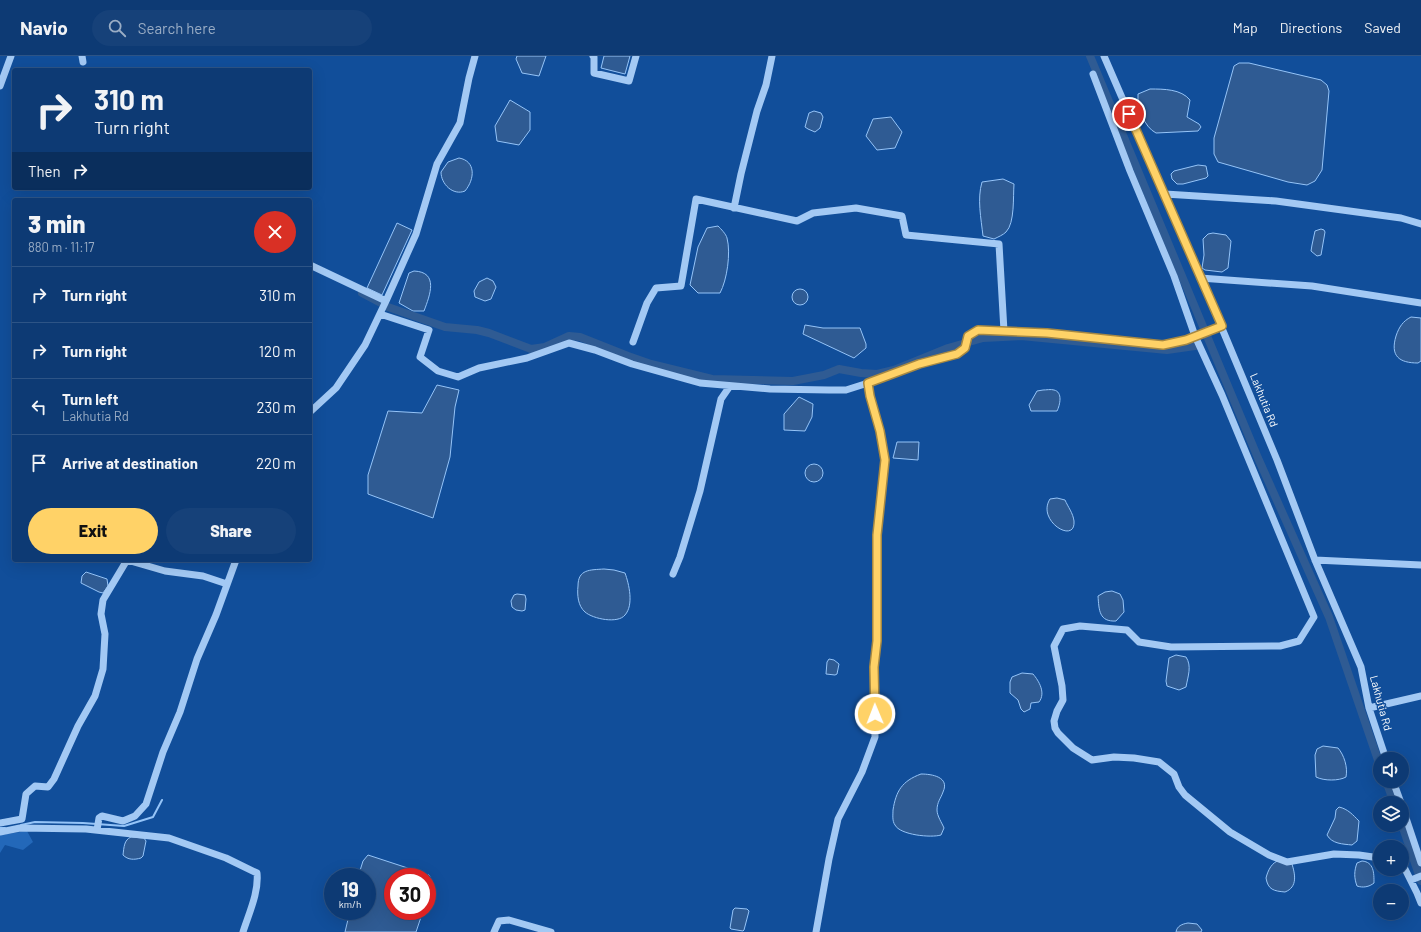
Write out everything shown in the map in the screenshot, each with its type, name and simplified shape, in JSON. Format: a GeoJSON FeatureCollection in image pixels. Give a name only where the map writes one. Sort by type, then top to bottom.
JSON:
{"type":"FeatureCollection","features":[{"type":"Feature","properties":{"kind":"street"},"geometry":{"type":"LineString","coordinates":[[0,86],[11,56]]}},
{"type":"Feature","properties":{"kind":"street"},"geometry":{"type":"LineString","coordinates":[[312,410],[336,388],[365,345],[386,301],[416,234],[437,164],[460,123],[475,56]]}},
{"type":"Feature","properties":{"kind":"street"},"geometry":{"type":"LineString","coordinates":[[593,56],[594,73],[629,81],[636,56]]}},
{"type":"Feature","properties":{"kind":"street"},"geometry":{"type":"LineString","coordinates":[[734,208],[741,174],[757,111],[766,85],[772,56]]}},
{"type":"Feature","properties":{"kind":"street","name":"Lakhutia Rd"},"geometry":{"type":"LineString","coordinates":[[1104,56],[1222,326],[1277,460],[1315,560],[1361,667],[1369,708],[1384,752]]}},
{"type":"Feature","properties":{"kind":"street"},"geometry":{"type":"LineString","coordinates":[[1093,74],[1130,171],[1174,276],[1195,336],[1222,395],[1314,617],[1299,640],[1280,646],[1171,647],[1140,642],[1127,630],[1080,626],[1063,629],[1054,646],[1062,686],[1063,700],[1054,721],[1055,728],[1073,748],[1092,760],[1114,757],[1134,758],[1159,762],[1174,774],[1179,787],[1185,795],[1230,832],[1269,855],[1281,860],[1287,862],[1334,854],[1359,854],[1373,857]]}},
{"type":"Feature","properties":{"kind":"street"},"geometry":{"type":"LineString","coordinates":[[1165,194],[1276,201],[1401,218],[1421,224]]}},
{"type":"Feature","properties":{"kind":"street"},"geometry":{"type":"LineString","coordinates":[[632,342],[647,303],[656,288],[681,286],[696,199],[797,221],[813,213],[856,208],[902,216],[906,235],[999,244],[1004,331]]}},
{"type":"Feature","properties":{"kind":"street"},"geometry":{"type":"LineString","coordinates":[[312,266],[386,301]]}},
{"type":"Feature","properties":{"kind":"street"},"geometry":{"type":"LineString","coordinates":[[1200,278],[1312,286],[1421,303]]}},
{"type":"Feature","properties":{"kind":"street"},"geometry":{"type":"LineString","coordinates":[[380,314],[428,330],[420,357],[438,371],[458,377],[479,368],[527,358],[548,352],[569,343],[595,350],[632,364],[700,383],[770,389],[829,390],[846,390],[919,364],[957,354],[965,348],[968,336],[978,330],[1047,333],[1163,345],[1186,340],[1222,326]]}},
{"type":"Feature","properties":{"kind":"street"},"geometry":{"type":"LineString","coordinates":[[816,932],[829,858],[838,819],[862,772],[875,737],[874,667],[877,641],[877,535],[885,460],[880,431],[870,396],[868,383]]}},
{"type":"Feature","properties":{"kind":"street"},"geometry":{"type":"LineString","coordinates":[[673,574],[680,557],[700,491],[721,399],[730,386]]}},
{"type":"Feature","properties":{"kind":"street"},"geometry":{"type":"LineString","coordinates":[[1315,560],[1421,565]]}},
{"type":"Feature","properties":{"kind":"street"},"geometry":{"type":"LineString","coordinates":[[0,823],[22,819],[26,794],[35,786],[48,787],[54,779],[78,726],[95,696],[103,670],[105,634],[101,614],[103,600],[126,562]]}},
{"type":"Feature","properties":{"kind":"street"},"geometry":{"type":"LineString","coordinates":[[134,562],[165,571],[202,576],[227,584]]}},
{"type":"Feature","properties":{"kind":"street"},"geometry":{"type":"LineString","coordinates":[[97,830],[99,818],[102,816],[123,821],[135,816],[146,804],[163,752],[180,712],[197,659],[216,615],[235,562]]}},
{"type":"Feature","properties":{"kind":"street"},"geometry":{"type":"LineString","coordinates":[[1369,708],[1421,696]]}},
{"type":"Feature","properties":{"kind":"street"},"geometry":{"type":"LineString","coordinates":[[1409,827],[1421,863]]}},
{"type":"Feature","properties":{"kind":"street"},"geometry":{"type":"LineString","coordinates":[[0,832],[20,828],[97,830],[169,838],[226,858],[257,873],[258,879],[256,890],[243,932]]}},
{"type":"Feature","properties":{"kind":"street"},"geometry":{"type":"LineString","coordinates":[[1409,876],[1421,903]]}},
{"type":"Feature","properties":{"kind":"street"},"geometry":{"type":"LineString","coordinates":[[1411,880],[1421,876]]}},
{"type":"Feature","properties":{"kind":"street"},"geometry":{"type":"LineString","coordinates":[[494,932],[499,921],[509,920],[551,932]]}},
{"type":"Feature","properties":{"kind":"shaded area"},"geometry":{"type":"Polygon","coordinates":[[[517,56],[546,56],[539,76],[522,73],[516,59],[517,56]]]}},
{"type":"Feature","properties":{"kind":"shaded area"},"geometry":{"type":"Polygon","coordinates":[[[604,56],[630,56],[625,74],[601,68],[604,56]]]}},
{"type":"Feature","properties":{"kind":"shaded area"},"geometry":{"type":"Polygon","coordinates":[[[1239,63],[1249,63],[1321,80],[1327,85],[1329,91],[1322,170],[1315,181],[1307,185],[1288,182],[1218,162],[1214,154],[1214,138],[1234,66],[1239,63]]]}},
{"type":"Feature","properties":{"kind":"shaded area"},"geometry":{"type":"Polygon","coordinates":[[[1150,89],[1172,90],[1186,96],[1190,100],[1187,117],[1199,124],[1201,127],[1198,131],[1156,133],[1152,130],[1142,116],[1138,99],[1138,94],[1150,89]]]}},
{"type":"Feature","properties":{"kind":"shaded area"},"geometry":{"type":"Polygon","coordinates":[[[510,100],[530,112],[530,130],[519,145],[497,141],[495,126],[510,100]]]}},
{"type":"Feature","properties":{"kind":"shaded area"},"geometry":{"type":"Polygon","coordinates":[[[814,111],[821,113],[823,117],[820,128],[815,132],[805,127],[809,113],[814,111]]]}},
{"type":"Feature","properties":{"kind":"shaded area"},"geometry":{"type":"Polygon","coordinates":[[[891,117],[902,132],[895,148],[877,150],[866,136],[873,119],[891,117]]]}},
{"type":"Feature","properties":{"kind":"shaded area"},"geometry":{"type":"Polygon","coordinates":[[[459,158],[469,163],[472,176],[471,181],[465,191],[456,192],[445,185],[441,172],[448,162],[459,158]]]}},
{"type":"Feature","properties":{"kind":"shaded area"},"geometry":{"type":"Polygon","coordinates":[[[1198,165],[1206,166],[1208,176],[1206,178],[1183,184],[1177,184],[1172,179],[1171,174],[1174,171],[1198,165]]]}},
{"type":"Feature","properties":{"kind":"shaded area"},"geometry":{"type":"Polygon","coordinates":[[[1003,179],[1014,184],[1012,216],[1009,228],[1006,232],[994,239],[983,236],[980,209],[981,188],[982,182],[1003,179]]]}},
{"type":"Feature","properties":{"kind":"shaded area"},"geometry":{"type":"Polygon","coordinates":[[[397,223],[412,230],[382,295],[367,288],[397,223]]]}},
{"type":"Feature","properties":{"kind":"shaded area"},"geometry":{"type":"Polygon","coordinates":[[[718,226],[726,235],[729,251],[725,281],[720,293],[698,293],[690,285],[698,247],[707,228],[718,226]]]}},
{"type":"Feature","properties":{"kind":"shaded area"},"geometry":{"type":"Polygon","coordinates":[[[1321,229],[1325,232],[1321,255],[1317,256],[1311,251],[1315,231],[1321,229]]]}},
{"type":"Feature","properties":{"kind":"shaded area"},"geometry":{"type":"Polygon","coordinates":[[[1213,233],[1226,235],[1231,241],[1228,268],[1222,272],[1205,270],[1202,268],[1204,255],[1203,239],[1208,234],[1213,233]]]}},
{"type":"Feature","properties":{"kind":"shaded area"},"geometry":{"type":"Polygon","coordinates":[[[414,271],[422,272],[427,275],[430,280],[430,292],[424,311],[413,311],[399,303],[409,273],[414,271]]]}},
{"type":"Feature","properties":{"kind":"shaded area"},"geometry":{"type":"Polygon","coordinates":[[[487,278],[493,281],[496,287],[491,299],[485,301],[475,297],[474,291],[479,282],[487,278]]]}},
{"type":"Feature","properties":{"kind":"shaded area"},"geometry":{"type":"Polygon","coordinates":[[[797,289],[803,289],[808,294],[806,303],[803,305],[797,305],[792,300],[792,294],[797,289]]]}},
{"type":"Feature","properties":{"kind":"shaded area"},"geometry":{"type":"Polygon","coordinates":[[[1411,317],[1421,318],[1421,361],[1418,363],[1411,363],[1401,360],[1395,353],[1394,349],[1394,343],[1398,330],[1404,322],[1411,317]]]}},
{"type":"Feature","properties":{"kind":"shaded area"},"geometry":{"type":"Polygon","coordinates":[[[805,325],[823,328],[860,328],[866,348],[854,358],[803,334],[805,325]]]}},
{"type":"Feature","properties":{"kind":"shaded area"},"geometry":{"type":"Polygon","coordinates":[[[437,385],[459,390],[455,407],[450,457],[433,518],[368,494],[368,475],[388,411],[422,413],[437,385]]]}},
{"type":"Feature","properties":{"kind":"shaded area"},"geometry":{"type":"Polygon","coordinates":[[[1053,390],[1059,393],[1060,402],[1057,411],[1031,411],[1029,405],[1037,391],[1053,390]]]}},
{"type":"Feature","properties":{"kind":"shaded area"},"geometry":{"type":"Polygon","coordinates":[[[799,397],[813,404],[812,417],[805,431],[784,430],[784,414],[799,397]]]}},
{"type":"Feature","properties":{"kind":"shaded area"},"geometry":{"type":"Polygon","coordinates":[[[897,442],[919,442],[918,460],[893,458],[897,442]]]}},
{"type":"Feature","properties":{"kind":"shaded area"},"geometry":{"type":"Polygon","coordinates":[[[814,464],[820,467],[823,473],[820,479],[814,482],[808,479],[805,473],[808,467],[814,464]]]}},
{"type":"Feature","properties":{"kind":"shaded area"},"geometry":{"type":"Polygon","coordinates":[[[1057,498],[1065,500],[1073,515],[1073,528],[1069,531],[1058,527],[1052,522],[1048,515],[1047,507],[1050,499],[1057,498]]]}},
{"type":"Feature","properties":{"kind":"shaded area"},"geometry":{"type":"Polygon","coordinates":[[[604,569],[625,573],[630,600],[628,611],[622,618],[605,620],[589,615],[583,610],[578,600],[580,576],[590,570],[604,569]]]}},
{"type":"Feature","properties":{"kind":"shaded area"},"geometry":{"type":"Polygon","coordinates":[[[86,572],[107,579],[108,586],[103,593],[81,583],[82,576],[86,572]]]}},
{"type":"Feature","properties":{"kind":"shaded area"},"geometry":{"type":"Polygon","coordinates":[[[1112,591],[1120,594],[1123,600],[1124,612],[1116,621],[1110,621],[1103,617],[1099,606],[1098,596],[1105,592],[1112,591]]]}},
{"type":"Feature","properties":{"kind":"shaded area"},"geometry":{"type":"Polygon","coordinates":[[[514,595],[525,595],[525,610],[516,610],[512,607],[511,601],[514,595]]]}},
{"type":"Feature","properties":{"kind":"shaded area"},"geometry":{"type":"Polygon","coordinates":[[[1176,655],[1186,657],[1189,664],[1186,687],[1179,690],[1167,686],[1166,681],[1169,658],[1176,655]]]}},
{"type":"Feature","properties":{"kind":"shaded area"},"geometry":{"type":"Polygon","coordinates":[[[829,659],[834,660],[839,664],[837,674],[835,675],[826,674],[827,662],[829,659]]]}},
{"type":"Feature","properties":{"kind":"shaded area"},"geometry":{"type":"Polygon","coordinates":[[[1022,673],[1033,674],[1042,691],[1039,702],[1031,703],[1030,709],[1024,712],[1021,709],[1018,700],[1010,693],[1010,682],[1012,677],[1022,673]]]}},
{"type":"Feature","properties":{"kind":"shaded area"},"geometry":{"type":"Polygon","coordinates":[[[1323,746],[1338,748],[1346,765],[1346,777],[1331,780],[1316,777],[1315,755],[1317,749],[1323,746]]]}},
{"type":"Feature","properties":{"kind":"shaded area"},"geometry":{"type":"Polygon","coordinates":[[[921,774],[939,777],[944,783],[945,787],[937,807],[937,812],[944,828],[941,835],[916,835],[903,831],[893,822],[893,810],[898,792],[905,783],[921,774]]]}},
{"type":"Feature","properties":{"kind":"shaded area"},"geometry":{"type":"Polygon","coordinates":[[[1339,807],[1348,811],[1359,821],[1357,841],[1352,845],[1335,842],[1327,835],[1335,818],[1336,810],[1339,807]]]}},
{"type":"Feature","properties":{"kind":"shaded area"},"geometry":{"type":"Polygon","coordinates":[[[27,831],[33,842],[23,850],[5,845],[0,853],[0,835],[27,831]]]}},
{"type":"Feature","properties":{"kind":"shaded area"},"geometry":{"type":"Polygon","coordinates":[[[131,837],[144,838],[146,841],[143,856],[141,858],[131,859],[123,855],[126,842],[131,837]]]}},
{"type":"Feature","properties":{"kind":"shaded area"},"geometry":{"type":"Polygon","coordinates":[[[368,855],[408,868],[384,868],[384,920],[420,920],[416,932],[345,932],[348,920],[376,920],[376,868],[361,868],[363,861],[368,855]]]}},
{"type":"Feature","properties":{"kind":"shaded area"},"geometry":{"type":"Polygon","coordinates":[[[1280,860],[1292,864],[1294,872],[1294,884],[1285,892],[1272,889],[1268,885],[1266,878],[1271,867],[1280,860]]]}},
{"type":"Feature","properties":{"kind":"shaded area"},"geometry":{"type":"Polygon","coordinates":[[[1362,861],[1369,863],[1373,872],[1374,883],[1366,887],[1357,886],[1355,872],[1357,863],[1362,861]]]}},
{"type":"Feature","properties":{"kind":"shaded area"},"geometry":{"type":"Polygon","coordinates":[[[735,908],[747,909],[749,911],[743,931],[730,928],[733,910],[735,908]]]}},
{"type":"Feature","properties":{"kind":"shaded area"},"geometry":{"type":"Polygon","coordinates":[[[1188,923],[1197,924],[1202,930],[1201,932],[1176,932],[1177,928],[1188,923]]]}},
{"type":"Feature","properties":{"kind":"waterway"},"geometry":{"type":"LineString","coordinates":[[1090,56],[1258,458],[1329,617],[1375,752]]}},
{"type":"Feature","properties":{"kind":"waterway"},"geometry":{"type":"LineString","coordinates":[[362,293],[379,302]]}},
{"type":"Feature","properties":{"kind":"waterway"},"geometry":{"type":"LineString","coordinates":[[388,307],[445,327],[477,330],[489,333],[531,349],[545,347],[569,336],[580,337],[651,364],[712,379],[793,381],[824,375],[839,369],[877,374],[894,370],[948,348],[983,338],[1021,336],[1167,350],[1195,346]]}},
{"type":"Feature","properties":{"kind":"waterway"},"geometry":{"type":"LineString","coordinates":[[1389,788],[1391,796]]}},
{"type":"Feature","properties":{"kind":"waterway"},"geometry":{"type":"LineString","coordinates":[[21,825],[35,822],[124,826],[153,817],[162,800]]}},
{"type":"Feature","properties":{"kind":"waterway"},"geometry":{"type":"LineString","coordinates":[[0,828],[5,828]]}},
{"type":"Feature","properties":{"kind":"waterway"},"geometry":{"type":"LineString","coordinates":[[1404,832],[1421,881]]}},
{"type":"Feature","properties":{"kind":"route"},"geometry":{"type":"LineString","coordinates":[[875,714],[874,667],[877,641],[877,535],[885,460],[880,431],[870,396],[868,383],[919,364],[957,354],[965,348],[968,336],[978,330],[1047,333],[1163,345],[1186,340],[1222,326],[1129,114]]}}]}
